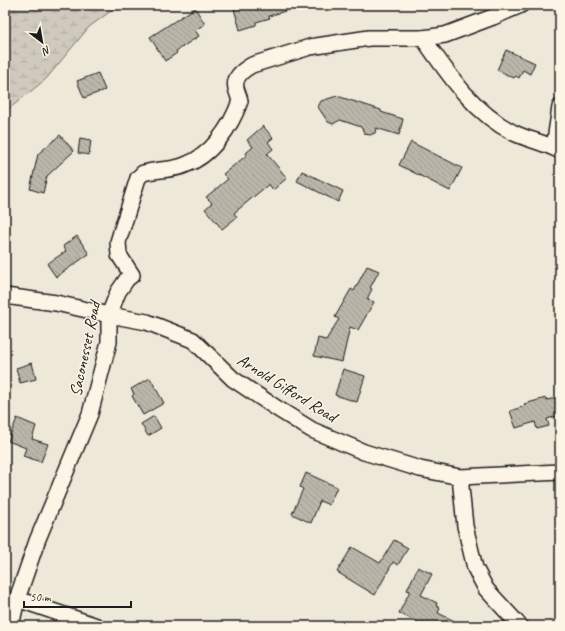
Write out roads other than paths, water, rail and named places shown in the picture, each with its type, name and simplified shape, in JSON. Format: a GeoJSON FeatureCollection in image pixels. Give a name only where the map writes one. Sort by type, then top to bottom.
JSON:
{"type":"FeatureCollection","features":[{"type":"Feature","properties":{"kind":"street","name":"Saconesset Road"},"geometry":{"type":"LineString","coordinates":[[11,626],[17,600],[37,541],[90,414],[109,342],[109,315],[118,292],[127,279],[132,275],[119,256],[118,242],[137,180],[143,173],[186,165],[213,148],[237,110],[240,101],[236,87],[236,78],[244,69],[252,65],[310,47],[369,38],[423,38],[445,35],[521,5]]}},
{"type":"Feature","properties":{"kind":"street"},"geometry":{"type":"LineString","coordinates":[[423,38],[468,98],[493,120],[514,133],[557,149],[560,107]]}},
{"type":"Feature","properties":{"kind":"street","name":"Arnold Gifford Road"},"geometry":{"type":"LineString","coordinates":[[5,296],[56,303],[147,322],[192,340],[233,379],[312,430],[364,452],[420,470],[460,477],[560,472]]}},
{"type":"Feature","properties":{"kind":"street"},"geometry":{"type":"LineString","coordinates":[[460,477],[465,526],[475,568],[486,589],[520,626]]}},
{"type":"Feature","properties":{"kind":"street"},"geometry":{"type":"LineString","coordinates":[[17,600],[97,626]]}}]}
